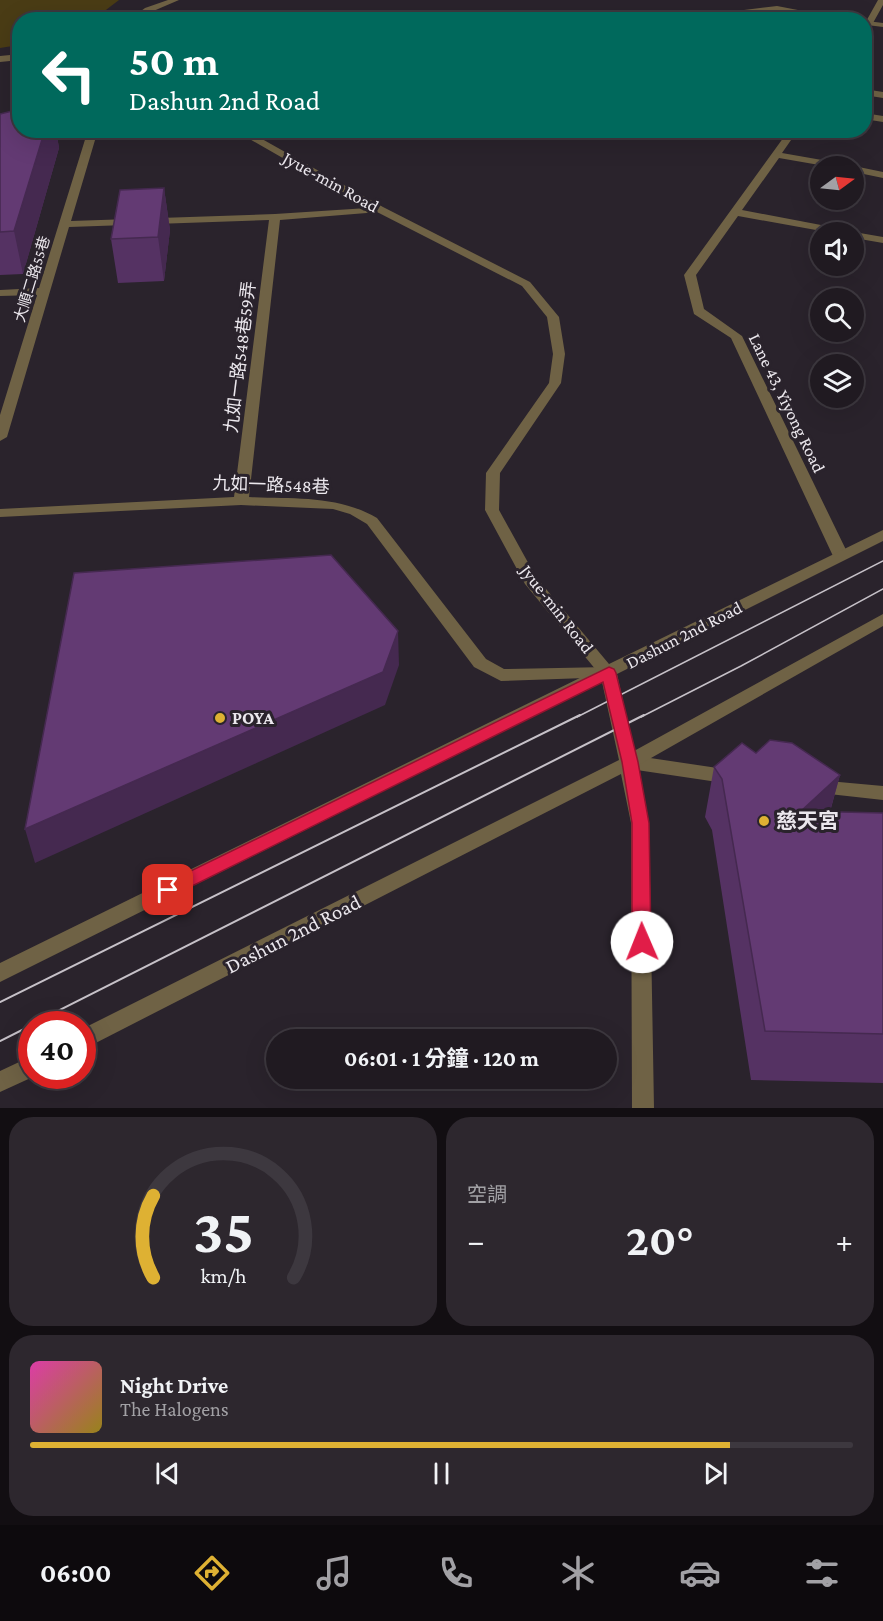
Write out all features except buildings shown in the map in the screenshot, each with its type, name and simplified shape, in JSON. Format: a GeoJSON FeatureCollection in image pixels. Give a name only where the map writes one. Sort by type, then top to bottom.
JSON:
{"type":"FeatureCollection","features":[{"type":"Feature","properties":{"kind":"street"},"geometry":{"type":"LineString","coordinates":[[145,12],[175,0]]}},
{"type":"Feature","properties":{"kind":"street"},"geometry":{"type":"LineString","coordinates":[[748,0],[800,12]]}},
{"type":"Feature","properties":{"kind":"street"},"geometry":{"type":"LineString","coordinates":[[872,15],[882,0]]}},
{"type":"Feature","properties":{"kind":"street"},"geometry":{"type":"LineString","coordinates":[[741,12],[777,8]]}},
{"type":"Feature","properties":{"kind":"street"},"geometry":{"type":"LineString","coordinates":[[0,151],[47,138]]}},
{"type":"Feature","properties":{"kind":"street","name":"大順二路55巷"},"geometry":{"type":"LineString","coordinates":[[0,436],[4,407],[44,291],[91,138]]}},
{"type":"Feature","properties":{"kind":"street","name":"Jyue-min Road"},"geometry":{"type":"LineString","coordinates":[[252,138],[379,209],[526,284],[553,317],[559,354],[555,383],[493,473],[492,510],[530,580],[609,673],[630,762],[640,823],[643,1108]]}},
{"type":"Feature","properties":{"kind":"street","name":"Lane 43, Yiyong Road"},"geometry":{"type":"LineString","coordinates":[[788,138],[690,275],[698,311],[736,336],[841,556]]}},
{"type":"Feature","properties":{"kind":"street"},"geometry":{"type":"LineString","coordinates":[[776,155],[810,161]]}},
{"type":"Feature","properties":{"kind":"street"},"geometry":{"type":"LineString","coordinates":[[864,171],[883,175]]}},
{"type":"Feature","properties":{"kind":"street"},"geometry":{"type":"LineString","coordinates":[[64,224],[275,217],[379,209]]}},
{"type":"Feature","properties":{"kind":"street"},"geometry":{"type":"LineString","coordinates":[[736,212],[810,226]]}},
{"type":"Feature","properties":{"kind":"street","name":"九如一路548巷59弄"},"geometry":{"type":"LineString","coordinates":[[241,501],[275,217]]}},
{"type":"Feature","properties":{"kind":"street"},"geometry":{"type":"LineString","coordinates":[[864,237],[883,240]]}},
{"type":"Feature","properties":{"kind":"street"},"geometry":{"type":"LineString","coordinates":[[0,293],[44,291]]}},
{"type":"Feature","properties":{"kind":"street","name":"九如一路548巷"},"geometry":{"type":"LineString","coordinates":[[0,513],[241,501],[334,505],[355,510],[372,521],[480,663],[501,675],[609,673]]}},
{"type":"Feature","properties":{"kind":"street","name":"Dashun 2nd Road"},"geometry":{"type":"LineString","coordinates":[[0,973],[609,673],[883,535]]}},
{"type":"Feature","properties":{"kind":"street","name":"Dashun 2nd Road"},"geometry":{"type":"LineString","coordinates":[[96,1034],[630,762],[883,619]]}},
{"type":"Feature","properties":{"kind":"street"},"geometry":{"type":"LineString","coordinates":[[630,762],[746,780]]}},
{"type":"Feature","properties":{"kind":"street"},"geometry":{"type":"LineString","coordinates":[[804,786],[883,793]]}},
{"type":"Feature","properties":{"kind":"street"},"geometry":{"type":"LineString","coordinates":[[0,1082],[18,1073]]}},
{"type":"Feature","properties":{"kind":"shaded area"},"geometry":{"type":"Polygon","coordinates":[[[0,0],[119,0],[103,12],[12,12],[12,46],[0,48],[0,0]]]}},
{"type":"Feature","properties":{"kind":"tram line"},"geometry":{"type":"LineString","coordinates":[[577,717],[883,561]]}},
{"type":"Feature","properties":{"kind":"tram line"},"geometry":{"type":"LineString","coordinates":[[641,717],[883,589]]}},
{"type":"Feature","properties":{"kind":"tram line"},"geometry":{"type":"LineString","coordinates":[[0,1002],[580,715]]}},
{"type":"Feature","properties":{"kind":"tram line"},"geometry":{"type":"LineString","coordinates":[[58,1011],[644,715]]}},
{"type":"Feature","properties":{"kind":"tram line"},"geometry":{"type":"LineString","coordinates":[[0,1041],[18,1032]]}},
{"type":"Feature","properties":{"kind":"place","name":"POYA"},"geometry":{"type":"Point","coordinates":[220,718]}},
{"type":"Feature","properties":{"kind":"place","name":"慈天宮"},"geometry":{"type":"Point","coordinates":[764,821]}},
{"type":"Feature","properties":{"kind":"route"},"geometry":{"type":"LineString","coordinates":[[168,890],[609,673],[630,762],[640,823],[642,942]]}}]}
